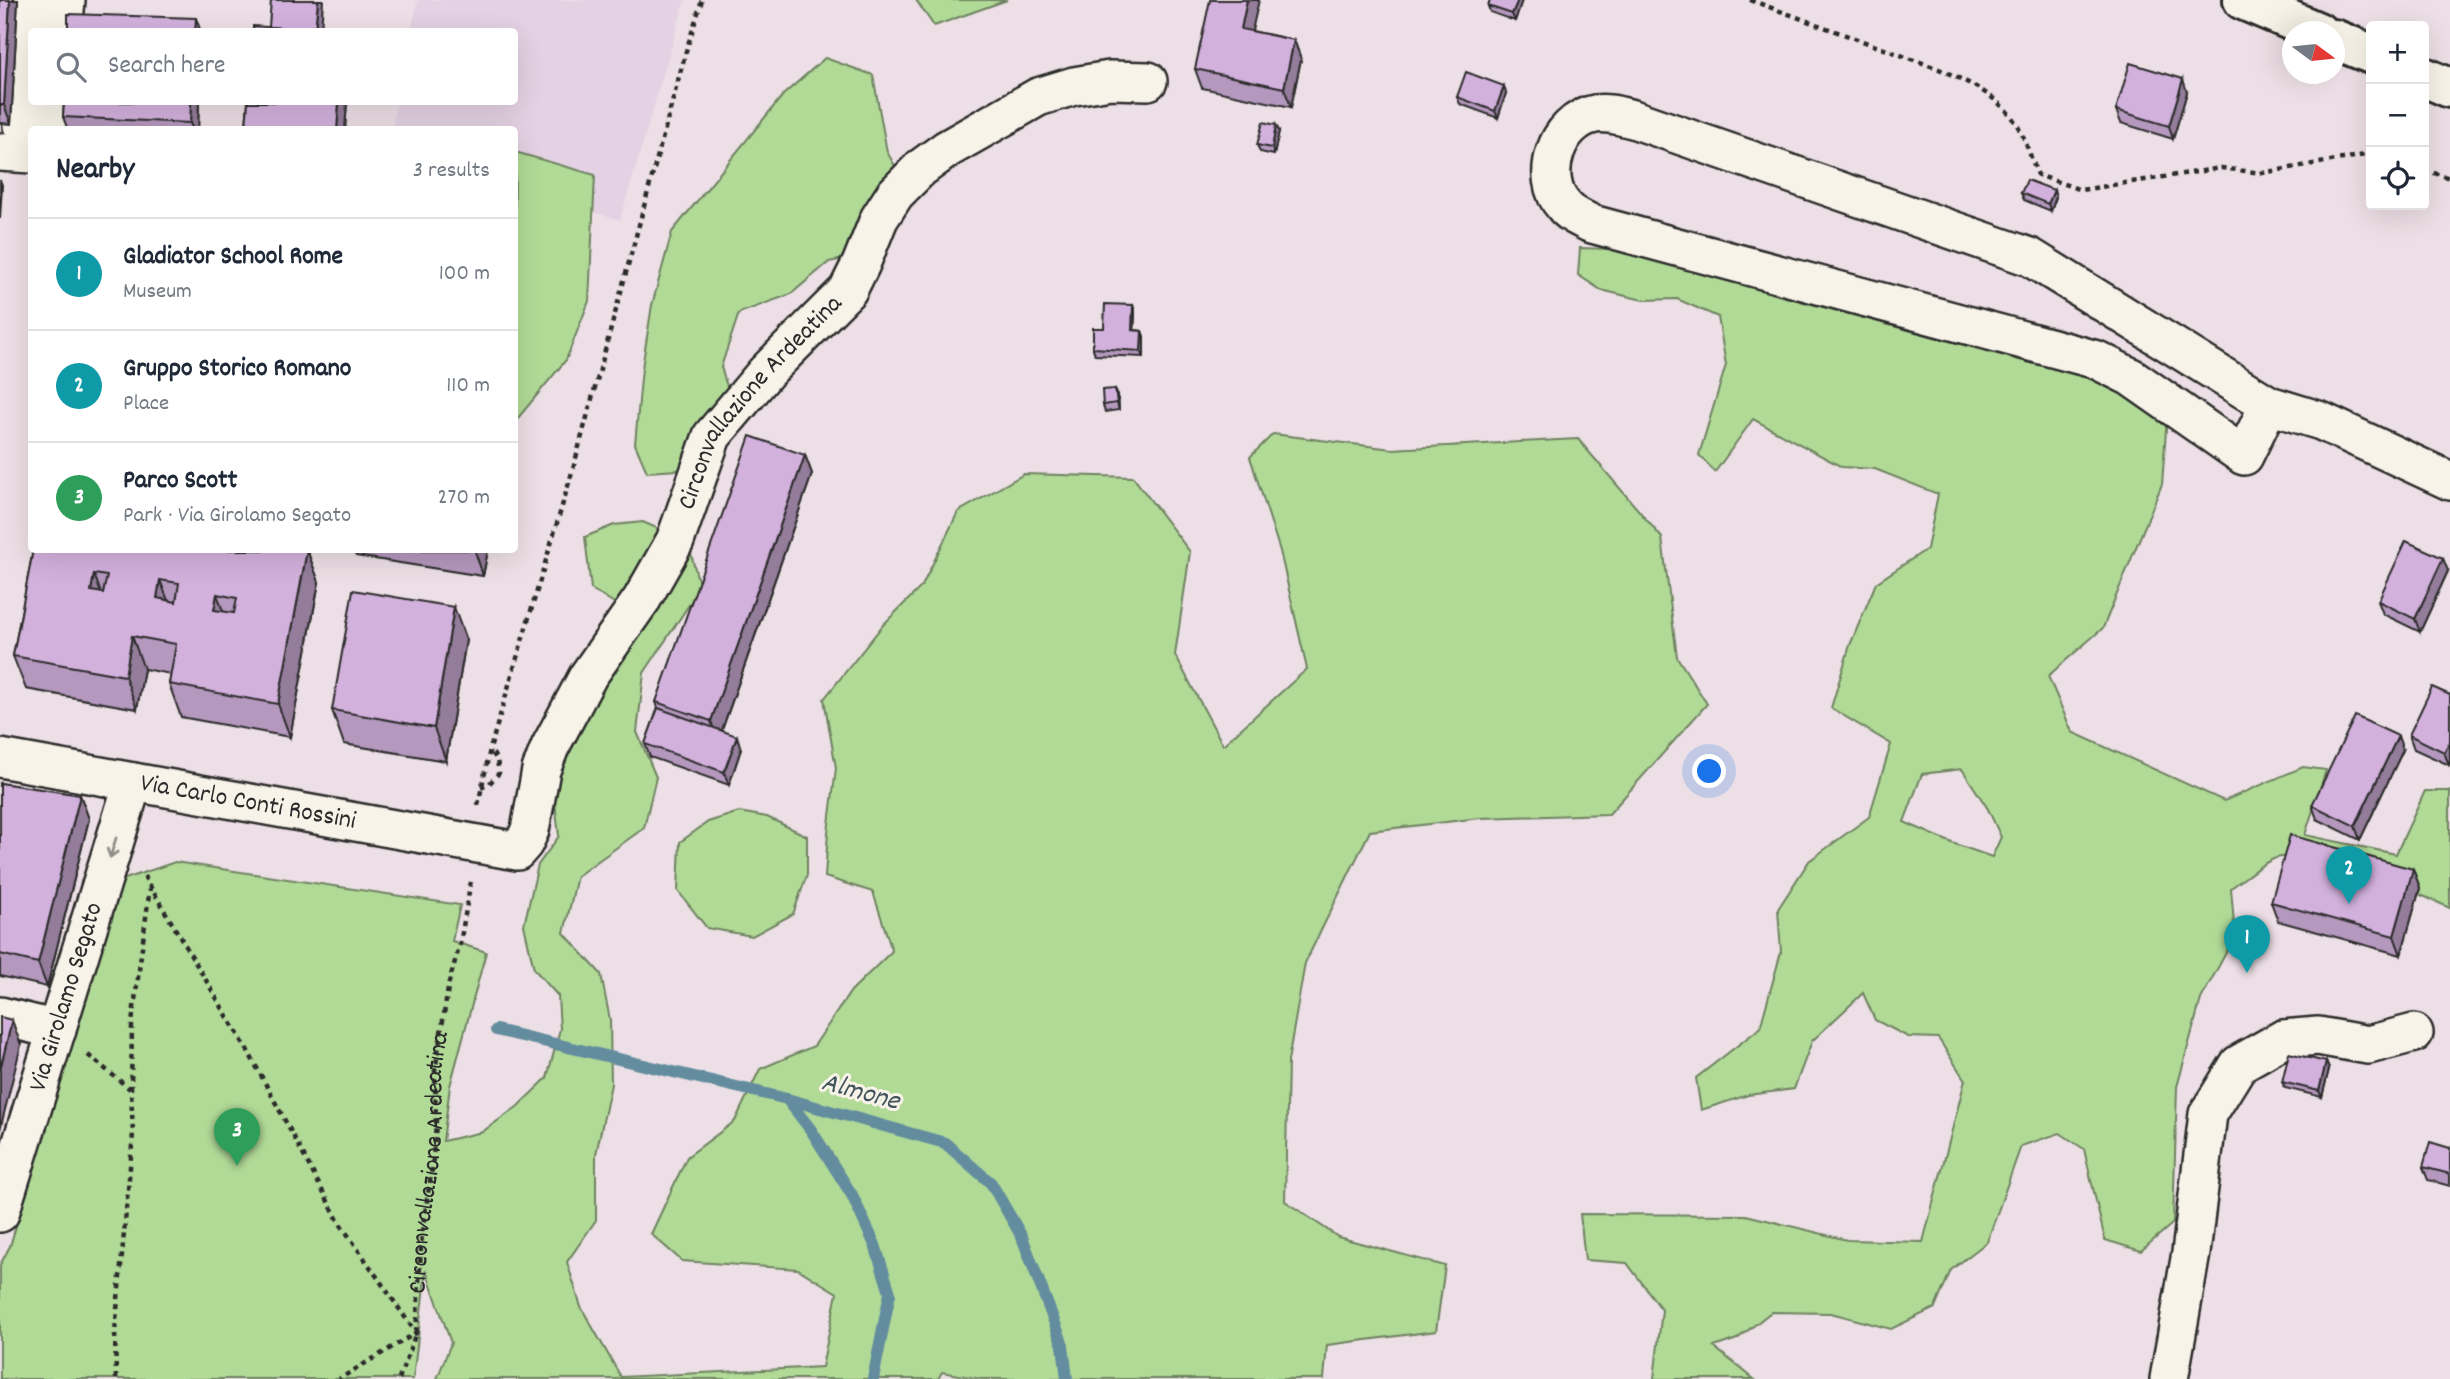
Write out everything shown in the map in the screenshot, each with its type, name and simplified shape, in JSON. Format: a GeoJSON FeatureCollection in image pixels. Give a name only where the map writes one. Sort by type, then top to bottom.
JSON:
{"type":"FeatureCollection","features":[{"type":"Feature","properties":{"kind":"main road"},"geometry":{"type":"LineString","coordinates":[[2243,0],[2292,21]]}},
{"type":"Feature","properties":{"kind":"main road"},"geometry":{"type":"LineString","coordinates":[[2345,43],[2366,52]]}},
{"type":"Feature","properties":{"kind":"main road"},"geometry":{"type":"LineString","coordinates":[[2429,78],[2450,88]]}},
{"type":"Feature","properties":{"kind":"street"},"geometry":{"type":"LineString","coordinates":[[33,0],[34,28]]}},
{"type":"Feature","properties":{"kind":"street"},"geometry":{"type":"LineString","coordinates":[[63,28],[66,0]]}},
{"type":"Feature","properties":{"kind":"street","name":"Circonvallazione Ardeatina"},"geometry":{"type":"LineString","coordinates":[[496,848],[517,851],[524,843],[530,830],[541,770],[550,747],[588,676],[642,599],[675,541],[712,436],[766,372],[848,290],[878,219],[895,194],[920,168],[947,149],[1038,97],[1074,86],[1110,80],[1148,81]]}},
{"type":"Feature","properties":{"kind":"street"},"geometry":{"type":"LineString","coordinates":[[35,105],[36,126]]}},
{"type":"Feature","properties":{"kind":"street"},"geometry":{"type":"LineString","coordinates":[[42,126],[55,105]]}},
{"type":"Feature","properties":{"kind":"street"},"geometry":{"type":"LineString","coordinates":[[2269,405],[2244,456],[2131,377],[2097,360],[1592,224],[1573,214],[1557,196],[1552,173],[1556,147],[1563,134],[1586,116],[1611,114],[1633,118],[2030,257],[2269,405],[2321,421],[2450,481]]}},
{"type":"Feature","properties":{"kind":"street"},"geometry":{"type":"LineString","coordinates":[[0,152],[28,140]]}},
{"type":"Feature","properties":{"kind":"street","name":"Via Carlo Conti Rossini"},"geometry":{"type":"LineString","coordinates":[[0,758],[496,848]]}},
{"type":"Feature","properties":{"kind":"street","name":"Via Girolamo Segato"},"geometry":{"type":"LineString","coordinates":[[0,1213],[133,782]]}},
{"type":"Feature","properties":{"kind":"street"},"geometry":{"type":"LineString","coordinates":[[0,1016],[57,1030]]}},
{"type":"Feature","properties":{"kind":"street"},"geometry":{"type":"LineString","coordinates":[[2169,1379],[2191,1253],[2208,1114],[2239,1064],[2283,1040],[2318,1036],[2368,1045],[2413,1033]]}},
{"type":"Feature","properties":{"kind":"path"},"geometry":{"type":"LineString","coordinates":[[485,769],[573,469],[702,0]]}},
{"type":"Feature","properties":{"kind":"path"},"geometry":{"type":"LineString","coordinates":[[1750,0],[1939,69],[1991,96],[2018,126],[2038,175],[2081,190],[2221,168],[2262,173],[2366,155]]}},
{"type":"Feature","properties":{"kind":"path"},"geometry":{"type":"LineString","coordinates":[[2429,172],[2450,178]]}},
{"type":"Feature","properties":{"kind":"path"},"geometry":{"type":"LineString","coordinates":[[480,788],[489,784],[499,773],[497,760],[490,749]]}},
{"type":"Feature","properties":{"kind":"path"},"geometry":{"type":"LineString","coordinates":[[141,868],[248,1051],[339,1222],[416,1333],[339,1379]]}},
{"type":"Feature","properties":{"kind":"path"},"geometry":{"type":"LineString","coordinates":[[116,1379],[115,1332],[134,1134],[131,1090],[132,1023],[150,886]]}},
{"type":"Feature","properties":{"kind":"path","name":"Circonvallazione Ardeatina"},"geometry":{"type":"LineString","coordinates":[[400,1379],[416,1333],[422,1232],[436,1125],[435,1072],[449,982],[460,944]]}},
{"type":"Feature","properties":{"kind":"path"},"geometry":{"type":"LineString","coordinates":[[57,1030],[131,1090]]}},
{"type":"Feature","properties":{"kind":"shaded area"},"geometry":{"type":"Polygon","coordinates":[[[418,0],[685,0],[620,220],[518,189],[518,126],[392,126],[396,105],[518,105],[518,28],[412,28],[418,0]]]}},
{"type":"Feature","properties":{"kind":"green space"},"geometry":{"type":"Polygon","coordinates":[[[916,0],[1007,0],[934,26],[916,0]]]}},
{"type":"Feature","properties":{"kind":"green space"},"geometry":{"type":"Polygon","coordinates":[[[825,58],[873,75],[887,152],[909,190],[878,252],[829,262],[791,294],[739,313],[721,367],[729,393],[694,469],[647,472],[635,444],[642,368],[652,305],[672,232],[783,95],[825,58]]]}},
{"type":"Feature","properties":{"kind":"green space"},"geometry":{"type":"Polygon","coordinates":[[[518,153],[595,175],[589,301],[566,360],[518,418],[518,153]]]}},
{"type":"Feature","properties":{"kind":"green space"},"geometry":{"type":"Polygon","coordinates":[[[1580,248],[1610,249],[2075,371],[2167,416],[2162,484],[2103,628],[2048,676],[2072,732],[2224,801],[2303,767],[2326,770],[2305,835],[2396,854],[2425,791],[2450,791],[2450,908],[2360,871],[2309,858],[2287,856],[2271,860],[2231,888],[2235,936],[2201,999],[2177,1087],[2173,1223],[2141,1251],[2105,1240],[2084,1149],[2060,1133],[2021,1146],[1987,1242],[1951,1270],[1935,1308],[1891,1329],[1831,1313],[1771,1312],[1737,1339],[1714,1347],[1754,1379],[1654,1379],[1662,1310],[1627,1263],[1585,1260],[1580,1214],[1746,1215],[1847,1240],[1923,1242],[1965,1080],[1938,1038],[1908,1037],[1875,1020],[1863,993],[1812,1041],[1794,1089],[1748,1095],[1701,1110],[1696,1078],[1760,1028],[1781,952],[1778,909],[1809,861],[1869,817],[1891,744],[1831,708],[1850,645],[1876,583],[1927,549],[1938,494],[1875,469],[1842,467],[1753,419],[1715,472],[1699,455],[1726,365],[1718,317],[1677,299],[1643,300],[1601,290],[1578,275],[1580,248]],[[1962,769],[1922,774],[1904,822],[1992,857],[2001,837],[1988,809],[1962,769]]]}},
{"type":"Feature","properties":{"kind":"green space"},"geometry":{"type":"Polygon","coordinates":[[[1273,434],[1392,449],[1578,439],[1662,538],[1677,657],[1707,704],[1609,814],[1480,818],[1370,831],[1305,963],[1288,1061],[1285,1201],[1338,1237],[1445,1266],[1436,1331],[1327,1345],[1324,1379],[981,1379],[942,1372],[938,1379],[437,1379],[451,1343],[426,1270],[413,1379],[0,1379],[0,1265],[10,1246],[119,881],[175,862],[460,905],[452,941],[486,952],[450,1086],[443,1141],[482,1132],[517,1107],[547,1078],[560,1029],[558,996],[534,969],[524,925],[538,865],[559,836],[549,752],[626,610],[591,589],[585,537],[614,525],[643,522],[688,542],[700,588],[644,673],[637,732],[656,777],[644,828],[577,876],[564,933],[601,974],[610,1020],[611,1084],[596,1154],[596,1220],[567,1262],[581,1307],[621,1377],[822,1367],[837,1293],[798,1269],[682,1261],[651,1234],[687,1157],[735,1121],[760,1069],[814,1046],[851,991],[892,951],[873,892],[825,877],[836,768],[824,699],[883,625],[922,586],[958,512],[1024,474],[1133,477],[1190,552],[1175,655],[1223,745],[1307,669],[1280,551],[1250,457],[1273,434]]]}},
{"type":"Feature","properties":{"kind":"green space"},"geometry":{"type":"Polygon","coordinates":[[[739,812],[767,817],[807,836],[807,875],[793,914],[752,936],[707,928],[678,891],[680,842],[708,822],[739,812]]]}},
{"type":"Feature","properties":{"kind":"building"},"geometry":{"type":"Polygon","coordinates":[[[0,0],[10,0],[4,105],[0,105],[0,0]]]}},
{"type":"Feature","properties":{"kind":"building"},"geometry":{"type":"Polygon","coordinates":[[[271,0],[318,0],[315,28],[269,27],[271,0]]]}},
{"type":"Feature","properties":{"kind":"building"},"geometry":{"type":"Polygon","coordinates":[[[1210,0],[1247,0],[1241,29],[1294,40],[1284,88],[1195,69],[1210,0]]]}},
{"type":"Feature","properties":{"kind":"building"},"geometry":{"type":"Polygon","coordinates":[[[1490,0],[1518,0],[1512,14],[1488,6],[1490,0]]]}},
{"type":"Feature","properties":{"kind":"building"},"geometry":{"type":"Polygon","coordinates":[[[68,14],[196,18],[195,28],[68,28],[68,14]]]}},
{"type":"Feature","properties":{"kind":"building"},"geometry":{"type":"Polygon","coordinates":[[[2130,63],[2183,79],[2169,126],[2116,110],[2130,63]]]}},
{"type":"Feature","properties":{"kind":"building"},"geometry":{"type":"Polygon","coordinates":[[[1466,72],[1504,86],[1495,111],[1457,97],[1466,72]]]}},
{"type":"Feature","properties":{"kind":"building"},"geometry":{"type":"Polygon","coordinates":[[[64,105],[191,105],[190,123],[63,117],[64,105]]]}},
{"type":"Feature","properties":{"kind":"building"},"geometry":{"type":"Polygon","coordinates":[[[248,105],[339,105],[337,126],[246,126],[248,105]]]}},
{"type":"Feature","properties":{"kind":"building"},"geometry":{"type":"Polygon","coordinates":[[[1263,122],[1276,125],[1272,148],[1257,145],[1263,122]]]}},
{"type":"Feature","properties":{"kind":"building"},"geometry":{"type":"Polygon","coordinates":[[[2027,180],[2054,190],[2048,204],[2021,193],[2027,180]]]}},
{"type":"Feature","properties":{"kind":"building"},"geometry":{"type":"Polygon","coordinates":[[[1105,304],[1133,305],[1132,330],[1142,331],[1141,351],[1093,348],[1093,328],[1104,328],[1105,304]]]}},
{"type":"Feature","properties":{"kind":"building"},"geometry":{"type":"Polygon","coordinates":[[[1115,389],[1117,403],[1103,405],[1102,390],[1115,389]]]}},
{"type":"Feature","properties":{"kind":"building"},"geometry":{"type":"Polygon","coordinates":[[[750,436],[805,455],[711,721],[656,702],[750,436]]]}},
{"type":"Feature","properties":{"kind":"building"},"geometry":{"type":"Polygon","coordinates":[[[2406,541],[2443,558],[2415,619],[2378,601],[2406,541]]]}},
{"type":"Feature","properties":{"kind":"building"},"geometry":{"type":"Polygon","coordinates":[[[32,553],[306,553],[278,704],[169,684],[176,644],[132,636],[125,676],[13,656],[32,553]],[[94,574],[91,591],[103,593],[107,576],[94,574]],[[160,580],[157,598],[176,602],[179,583],[160,580]],[[217,594],[214,610],[234,613],[237,598],[217,594]]]}},
{"type":"Feature","properties":{"kind":"building"},"geometry":{"type":"Polygon","coordinates":[[[353,590],[454,607],[434,728],[332,710],[353,590]]]}},
{"type":"Feature","properties":{"kind":"building"},"geometry":{"type":"Polygon","coordinates":[[[2432,687],[2450,695],[2450,741],[2444,752],[2409,735],[2432,687]]]}},
{"type":"Feature","properties":{"kind":"building"},"geometry":{"type":"Polygon","coordinates":[[[658,708],[737,736],[724,772],[645,744],[658,708]]]}},
{"type":"Feature","properties":{"kind":"building"},"geometry":{"type":"Polygon","coordinates":[[[2355,716],[2398,736],[2355,826],[2312,805],[2355,716]]]}},
{"type":"Feature","properties":{"kind":"building"},"geometry":{"type":"Polygon","coordinates":[[[0,783],[80,795],[38,963],[0,954],[0,783]]]}},
{"type":"Feature","properties":{"kind":"building"},"geometry":{"type":"Polygon","coordinates":[[[2290,835],[2413,869],[2394,936],[2271,902],[2290,835]]]}},
{"type":"Feature","properties":{"kind":"building"},"geometry":{"type":"Polygon","coordinates":[[[0,1017],[12,1020],[0,1070],[0,1017]]]}},
{"type":"Feature","properties":{"kind":"building"},"geometry":{"type":"Polygon","coordinates":[[[2289,1053],[2326,1062],[2319,1091],[2282,1082],[2289,1053]]]}},
{"type":"Feature","properties":{"kind":"building"},"geometry":{"type":"Polygon","coordinates":[[[2430,1142],[2450,1148],[2450,1174],[2423,1167],[2430,1142]]]}},
{"type":"Feature","properties":{"kind":"waterway","name":"Almone"},"geometry":{"type":"LineString","coordinates":[[496,1030],[787,1099],[945,1143],[991,1183],[1022,1237],[1063,1345],[1067,1379]]}},
{"type":"Feature","properties":{"kind":"waterway"},"geometry":{"type":"LineString","coordinates":[[787,1099],[811,1130],[852,1195],[875,1245],[890,1293],[873,1379]]}},
{"type":"Feature","properties":{"kind":"place","name":"Gruppo Storico Romano"},"geometry":{"type":"Point","coordinates":[2349,904]}},
{"type":"Feature","properties":{"kind":"place","name":"Gladiator School Rome"},"geometry":{"type":"Point","coordinates":[2247,973]}},
{"type":"Feature","properties":{"kind":"place","name":"Parco Scott"},"geometry":{"type":"Point","coordinates":[237,1166]}}]}
